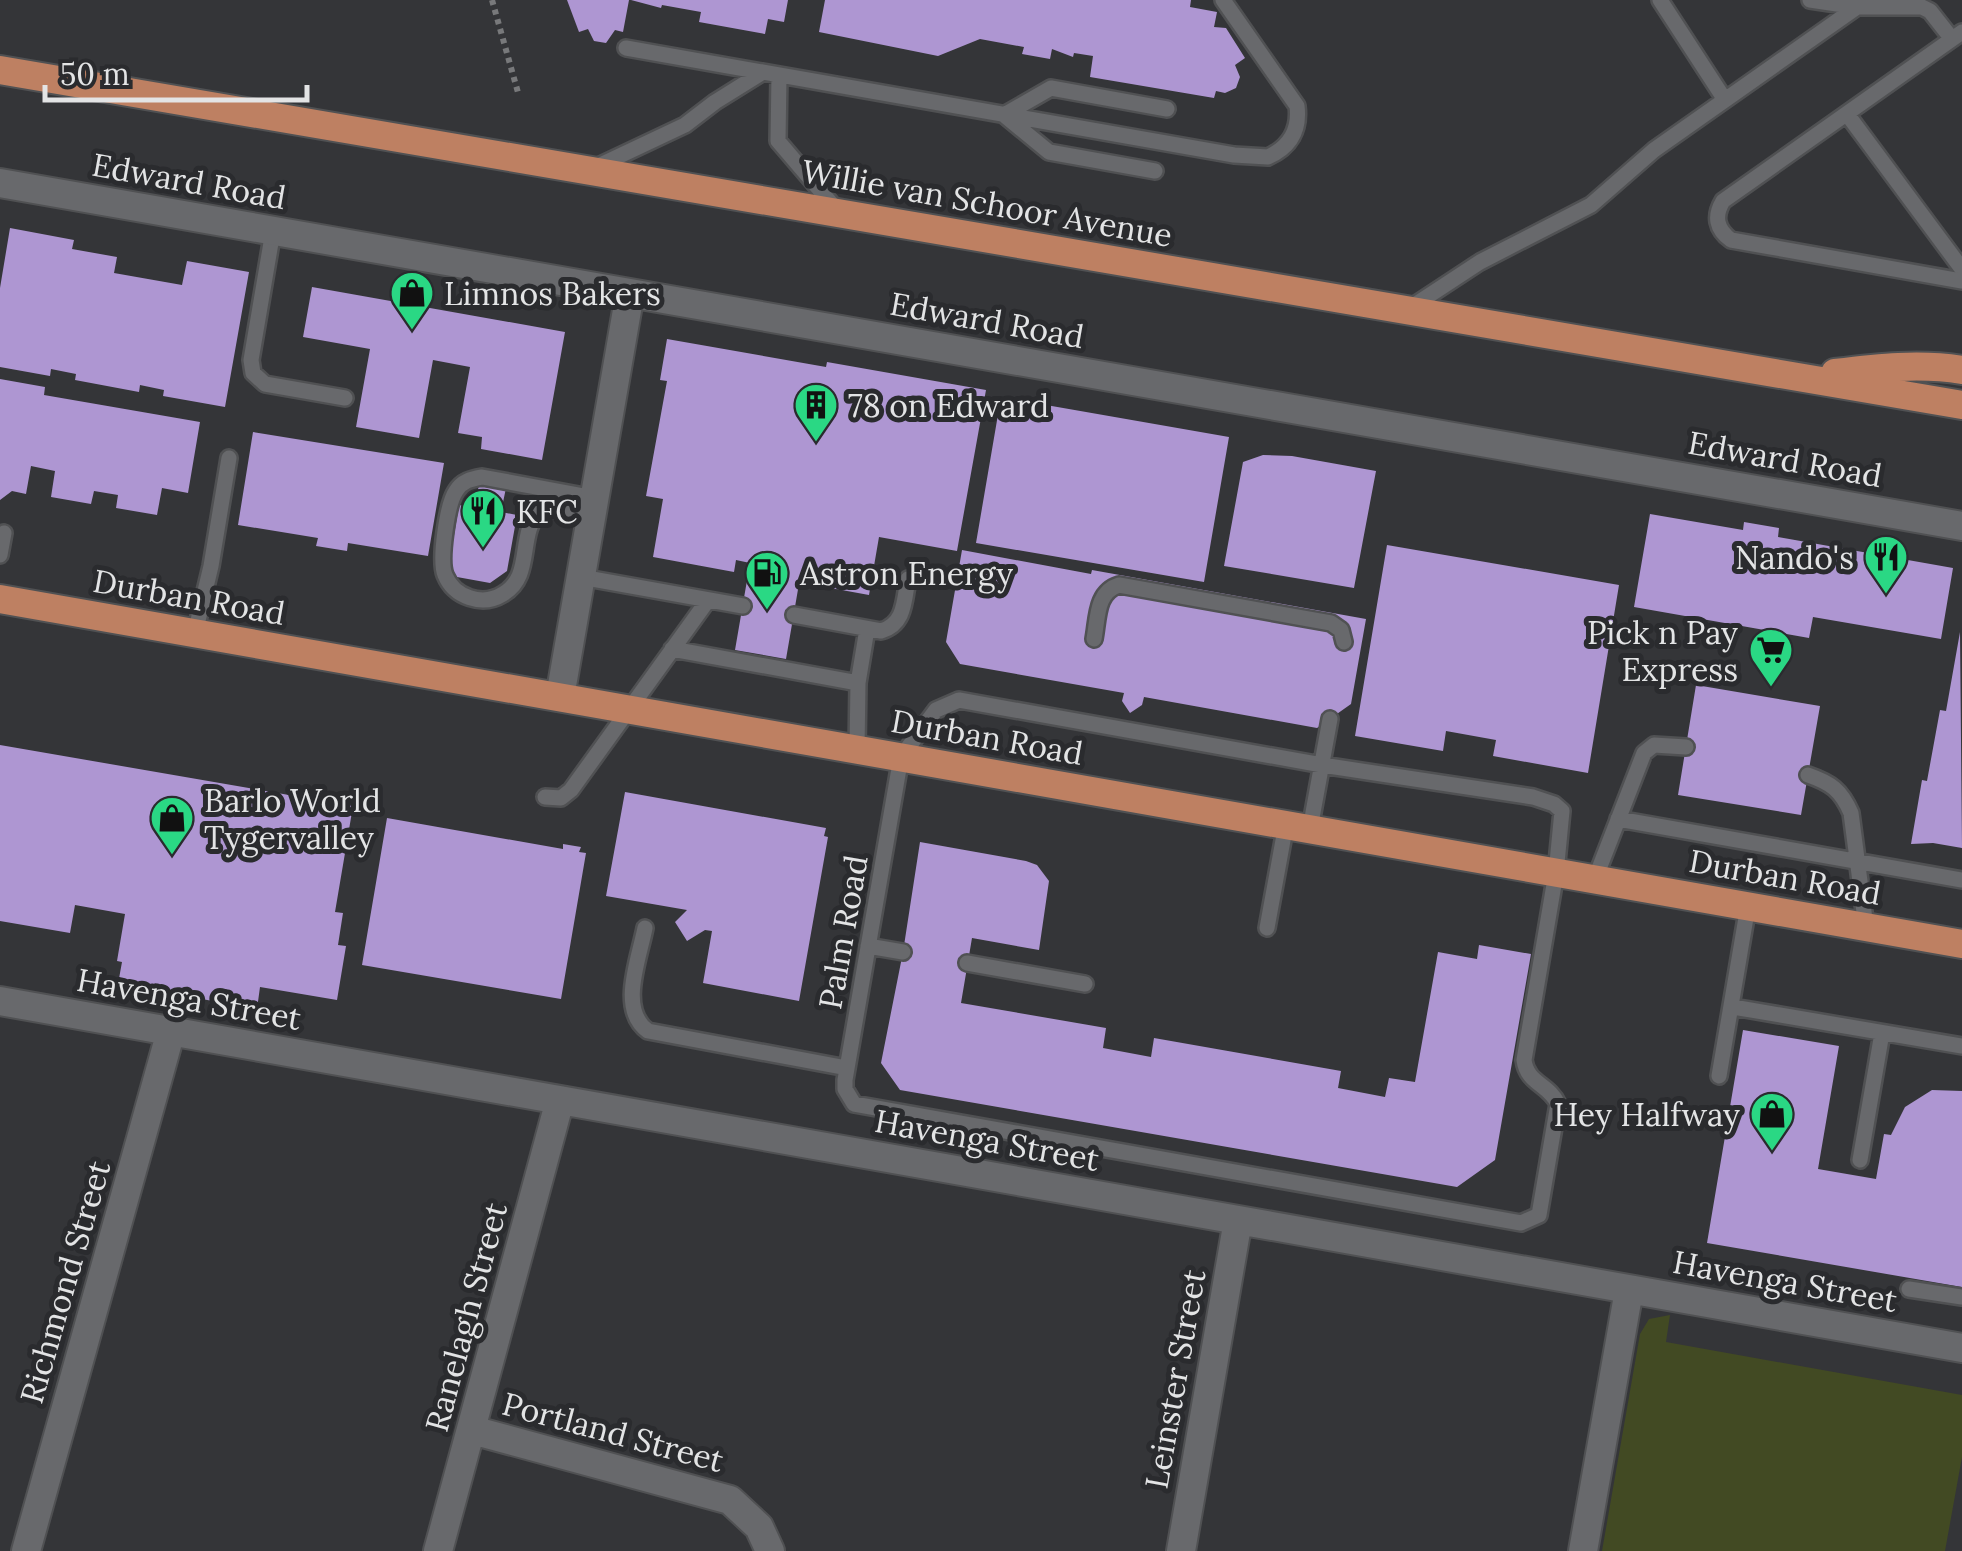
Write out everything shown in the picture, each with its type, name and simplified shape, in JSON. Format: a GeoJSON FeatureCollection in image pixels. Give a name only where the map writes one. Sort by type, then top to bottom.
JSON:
{"type":"FeatureCollection","features":[{"type":"Feature","properties":{"kind":"main road","name":"Willie van Schoor Avenue"},"geometry":{"type":"LineString","coordinates":[[0,70],[1962,405]]}},
{"type":"Feature","properties":{"kind":"main road"},"geometry":{"type":"LineString","coordinates":[[1804,377],[1878,368],[1942,366],[1962,370]]}},
{"type":"Feature","properties":{"kind":"main road","name":"Durban Road"},"geometry":{"type":"LineString","coordinates":[[0,599],[1962,944]]}},
{"type":"Feature","properties":{"kind":"street","name":"Edward Road"},"geometry":{"type":"LineString","coordinates":[[0,182],[1962,526]]}},
{"type":"Feature","properties":{"kind":"street"},"geometry":{"type":"LineString","coordinates":[[560,698],[630,293]]}},
{"type":"Feature","properties":{"kind":"street","name":"Havenga Street"},"geometry":{"type":"LineString","coordinates":[[0,1001],[1962,1348]]}},
{"type":"Feature","properties":{"kind":"street","name":"Richmond Street"},"geometry":{"type":"LineString","coordinates":[[26,1551],[171,1031]]}},
{"type":"Feature","properties":{"kind":"street","name":"Ranelagh Street"},"geometry":{"type":"LineString","coordinates":[[438,1551],[560,1100]]}},
{"type":"Feature","properties":{"kind":"street","name":"Leinster Street"},"geometry":{"type":"LineString","coordinates":[[1181,1551],[1238,1220]]}},
{"type":"Feature","properties":{"kind":"street"},"geometry":{"type":"LineString","coordinates":[[1583,1551],[1630,1290]]}},
{"type":"Feature","properties":{"kind":"street","name":"Portland Street"},"geometry":{"type":"LineString","coordinates":[[472,1430],[730,1500],[759,1528],[770,1551]]}},
{"type":"Feature","properties":{"kind":"lane"},"geometry":{"type":"LineString","coordinates":[[626,48],[1234,155],[1268,157],[1291,140],[1296,129],[1297,106],[1223,0]]}},
{"type":"Feature","properties":{"kind":"lane"},"geometry":{"type":"LineString","coordinates":[[1660,0],[1725,100]]}},
{"type":"Feature","properties":{"kind":"lane"},"geometry":{"type":"LineString","coordinates":[[1810,0],[1857,7],[1922,7],[1957,36],[1722,200],[1716,218],[1719,228],[1724,235],[1740,242],[1962,281]]}},
{"type":"Feature","properties":{"kind":"lane"},"geometry":{"type":"LineString","coordinates":[[1406,310],[1480,262],[1591,205],[1654,150],[1857,7]]}},
{"type":"Feature","properties":{"kind":"lane"},"geometry":{"type":"LineString","coordinates":[[586,172],[685,125],[714,102],[771,74]]}},
{"type":"Feature","properties":{"kind":"lane"},"geometry":{"type":"LineString","coordinates":[[771,74],[778,141],[840,214]]}},
{"type":"Feature","properties":{"kind":"lane"},"geometry":{"type":"LineString","coordinates":[[1004,115],[1051,88],[1167,109]]}},
{"type":"Feature","properties":{"kind":"lane"},"geometry":{"type":"LineString","coordinates":[[1847,114],[1962,270]]}},
{"type":"Feature","properties":{"kind":"lane"},"geometry":{"type":"LineString","coordinates":[[1004,115],[1048,152],[1155,171]]}},
{"type":"Feature","properties":{"kind":"lane"},"geometry":{"type":"LineString","coordinates":[[273,231],[250,360],[252,373],[265,384],[346,398]]}},
{"type":"Feature","properties":{"kind":"lane"},"geometry":{"type":"LineString","coordinates":[[195,634],[229,458]]}},
{"type":"Feature","properties":{"kind":"lane"},"geometry":{"type":"LineString","coordinates":[[482,477],[593,507],[539,512],[530,524],[521,574],[507,593],[496,598],[472,599],[460,594],[444,572],[442,559],[453,496],[464,482],[482,477]]}},
{"type":"Feature","properties":{"kind":"lane"},"geometry":{"type":"LineString","coordinates":[[0,555],[4,533]]}},
{"type":"Feature","properties":{"kind":"lane"},"geometry":{"type":"LineString","coordinates":[[581,577],[742,606]]}},
{"type":"Feature","properties":{"kind":"lane"},"geometry":{"type":"LineString","coordinates":[[794,615],[881,631],[896,624],[908,579]]}},
{"type":"Feature","properties":{"kind":"lane"},"geometry":{"type":"LineString","coordinates":[[1094,639],[1101,598],[1108,588],[1120,585],[1331,623],[1340,630],[1344,642]]}},
{"type":"Feature","properties":{"kind":"lane"},"geometry":{"type":"LineString","coordinates":[[545,797],[561,798],[572,790],[708,600]]}},
{"type":"Feature","properties":{"kind":"lane"},"geometry":{"type":"LineString","coordinates":[[857,750],[858,682],[867,628]]}},
{"type":"Feature","properties":{"kind":"lane"},"geometry":{"type":"LineString","coordinates":[[672,650],[858,682]]}},
{"type":"Feature","properties":{"kind":"lane"},"geometry":{"type":"LineString","coordinates":[[645,928],[632,1004],[635,1018],[648,1032],[847,1068],[844,1089],[854,1104],[862,1107],[1528,1222],[1542,1209],[1558,1112],[1554,1096],[1528,1076],[1524,1060],[1556,872],[1562,811],[1554,804],[1533,797],[959,700],[936,710],[901,758]]}},
{"type":"Feature","properties":{"kind":"lane"},"geometry":{"type":"LineString","coordinates":[[1267,928],[1322,764],[1330,719]]}},
{"type":"Feature","properties":{"kind":"lane"},"geometry":{"type":"LineString","coordinates":[[1596,879],[1644,753],[1654,745],[1686,747]]}},
{"type":"Feature","properties":{"kind":"lane","name":"Palm Road"},"geometry":{"type":"LineString","coordinates":[[847,1068],[901,758]]}},
{"type":"Feature","properties":{"kind":"lane"},"geometry":{"type":"LineString","coordinates":[[1808,775],[1832,783],[1851,813],[1866,927]]}},
{"type":"Feature","properties":{"kind":"lane"},"geometry":{"type":"LineString","coordinates":[[1618,818],[1962,880]]}},
{"type":"Feature","properties":{"kind":"lane"},"geometry":{"type":"LineString","coordinates":[[1719,1076],[1748,906]]}},
{"type":"Feature","properties":{"kind":"lane"},"geometry":{"type":"LineString","coordinates":[[868,946],[903,952]]}},
{"type":"Feature","properties":{"kind":"lane"},"geometry":{"type":"LineString","coordinates":[[968,963],[1085,984]]}},
{"type":"Feature","properties":{"kind":"lane"},"geometry":{"type":"LineString","coordinates":[[1732,1007],[1962,1046]]}},
{"type":"Feature","properties":{"kind":"lane"},"geometry":{"type":"LineString","coordinates":[[1860,1160],[1882,1033]]}},
{"type":"Feature","properties":{"kind":"lane"},"geometry":{"type":"LineString","coordinates":[[1909,1289],[1962,1297]]}},
{"type":"Feature","properties":{"kind":"path"},"geometry":{"type":"LineString","coordinates":[[492,0],[519,96]]}},
{"type":"Feature","properties":{"kind":"green space"},"geometry":{"type":"Polygon","coordinates":[[[1670,1315],[1666,1342],[1962,1395],[1962,1457],[1945,1551],[1602,1551],[1640,1334],[1649,1319],[1670,1315]]]}},
{"type":"Feature","properties":{"kind":"building"},"geometry":{"type":"Polygon","coordinates":[[[567,0],[629,0],[623,32],[615,30],[606,43],[594,41],[588,29],[579,32],[567,0]]]}},
{"type":"Feature","properties":{"kind":"building"},"geometry":{"type":"Polygon","coordinates":[[[631,0],[788,0],[784,22],[768,19],[765,34],[699,22],[701,12],[631,0]]]}},
{"type":"Feature","properties":{"kind":"building"},"geometry":{"type":"Polygon","coordinates":[[[825,0],[1191,0],[1190,7],[1217,12],[1214,27],[1226,28],[1245,58],[1235,65],[1240,77],[1236,88],[1225,93],[1216,91],[1214,98],[1090,77],[1093,56],[1074,53],[1073,57],[1052,49],[1050,59],[1022,54],[1024,47],[980,39],[938,56],[819,32],[825,0]]]}},
{"type":"Feature","properties":{"kind":"building"},"geometry":{"type":"Polygon","coordinates":[[[10,228],[74,240],[72,249],[117,257],[114,273],[182,285],[187,261],[249,272],[225,407],[163,396],[164,390],[140,385],[139,392],[75,380],[76,374],[51,369],[50,376],[0,367],[0,288],[10,228]]]}},
{"type":"Feature","properties":{"kind":"building"},"geometry":{"type":"Polygon","coordinates":[[[312,287],[565,332],[542,460],[481,449],[482,437],[458,433],[470,367],[433,360],[419,438],[356,427],[370,349],[303,337],[312,287]]]}},
{"type":"Feature","properties":{"kind":"building","name":"78 on Edward"},"geometry":{"type":"Polygon","coordinates":[[[667,339],[986,390],[957,551],[879,537],[869,595],[814,585],[816,574],[801,572],[786,659],[735,650],[750,563],[736,560],[734,572],[653,557],[663,499],[646,496],[667,381],[660,380],[667,339]]]}},
{"type":"Feature","properties":{"kind":"building"},"geometry":{"type":"Polygon","coordinates":[[[0,379],[45,387],[44,395],[200,422],[188,493],[162,488],[157,515],[116,508],[118,495],[94,491],[91,504],[51,497],[55,471],[31,466],[26,494],[12,491],[0,500],[0,379]]]}},
{"type":"Feature","properties":{"kind":"building"},"geometry":{"type":"Polygon","coordinates":[[[1001,397],[1229,437],[1204,582],[976,543],[1001,397]]]}},
{"type":"Feature","properties":{"kind":"building"},"geometry":{"type":"Polygon","coordinates":[[[253,432],[444,463],[428,556],[348,543],[347,551],[316,546],[318,538],[238,525],[253,432]]]}},
{"type":"Feature","properties":{"kind":"building"},"geometry":{"type":"Polygon","coordinates":[[[1263,455],[1292,456],[1376,471],[1354,588],[1224,566],[1243,462],[1263,455]]]}},
{"type":"Feature","properties":{"kind":"building"},"geometry":{"type":"Polygon","coordinates":[[[479,484],[506,488],[501,512],[517,515],[507,571],[490,583],[457,577],[449,566],[459,505],[475,507],[479,484]]]}},
{"type":"Feature","properties":{"kind":"building"},"geometry":{"type":"Polygon","coordinates":[[[1650,514],[1743,530],[1744,522],[1779,528],[1778,537],[1953,568],[1941,639],[1813,617],[1809,638],[1634,607],[1650,514]]]}},
{"type":"Feature","properties":{"kind":"building"},"geometry":{"type":"Polygon","coordinates":[[[1387,545],[1619,585],[1588,773],[1493,756],[1496,740],[1446,731],[1443,751],[1355,736],[1387,545]]]}},
{"type":"Feature","properties":{"kind":"building"},"geometry":{"type":"Polygon","coordinates":[[[962,550],[1366,619],[1351,704],[1317,728],[1144,697],[1142,705],[1130,713],[1122,701],[1124,693],[960,664],[946,642],[962,550]]]}},
{"type":"Feature","properties":{"kind":"building"},"geometry":{"type":"Polygon","coordinates":[[[1960,632],[1962,848],[1911,844],[1940,710],[1946,711],[1960,632]]]}},
{"type":"Feature","properties":{"kind":"building"},"geometry":{"type":"Polygon","coordinates":[[[1696,685],[1820,706],[1801,815],[1678,795],[1696,685]]]}},
{"type":"Feature","properties":{"kind":"building","name":"Barlo World Tygervalley"},"geometry":{"type":"Polygon","coordinates":[[[0,745],[353,806],[335,912],[343,913],[338,945],[346,946],[337,1000],[260,987],[257,1009],[118,984],[122,962],[117,961],[125,914],[75,905],[70,933],[0,921],[0,745]]]}},
{"type":"Feature","properties":{"kind":"building"},"geometry":{"type":"Polygon","coordinates":[[[625,792],[826,828],[824,836],[828,837],[799,1001],[703,983],[712,931],[705,930],[687,941],[675,922],[687,910],[606,896],[625,792]]]}},
{"type":"Feature","properties":{"kind":"building"},"geometry":{"type":"Polygon","coordinates":[[[387,818],[563,849],[563,844],[581,847],[579,852],[586,853],[561,999],[362,965],[387,818]]]}},
{"type":"Feature","properties":{"kind":"building"},"geometry":{"type":"Polygon","coordinates":[[[920,842],[1026,861],[1037,865],[1049,881],[1039,950],[972,938],[961,1003],[1106,1028],[1103,1048],[1151,1057],[1154,1038],[1341,1071],[1338,1088],[1385,1097],[1389,1078],[1415,1082],[1438,952],[1477,959],[1479,945],[1531,954],[1495,1160],[1457,1187],[900,1090],[881,1063],[920,842]]]}},
{"type":"Feature","properties":{"kind":"building","name":"Hey Halfway"},"geometry":{"type":"Polygon","coordinates":[[[1743,1030],[1839,1046],[1818,1169],[1876,1179],[1884,1134],[1891,1135],[1905,1107],[1932,1090],[1962,1091],[1962,1287],[1707,1243],[1743,1030]]]}},
{"type":"Feature","properties":{"kind":"place","name":"Limnos Bakers"},"geometry":{"type":"Point","coordinates":[412,331]}},
{"type":"Feature","properties":{"kind":"place","name":"78 on Edward"},"geometry":{"type":"Point","coordinates":[816,443]}},
{"type":"Feature","properties":{"kind":"place","name":"KFC"},"geometry":{"type":"Point","coordinates":[483,549]}},
{"type":"Feature","properties":{"kind":"place","name":"Nando's"},"geometry":{"type":"Point","coordinates":[1886,595]}},
{"type":"Feature","properties":{"kind":"place","name":"Astron Energy"},"geometry":{"type":"Point","coordinates":[767,611]}},
{"type":"Feature","properties":{"kind":"place","name":"Pick n Pay Express"},"geometry":{"type":"Point","coordinates":[1771,688]}},
{"type":"Feature","properties":{"kind":"place","name":"Barlo World Tygervalley"},"geometry":{"type":"Point","coordinates":[172,856]}},
{"type":"Feature","properties":{"kind":"place","name":"Hey Halfway"},"geometry":{"type":"Point","coordinates":[1772,1152]}}]}
